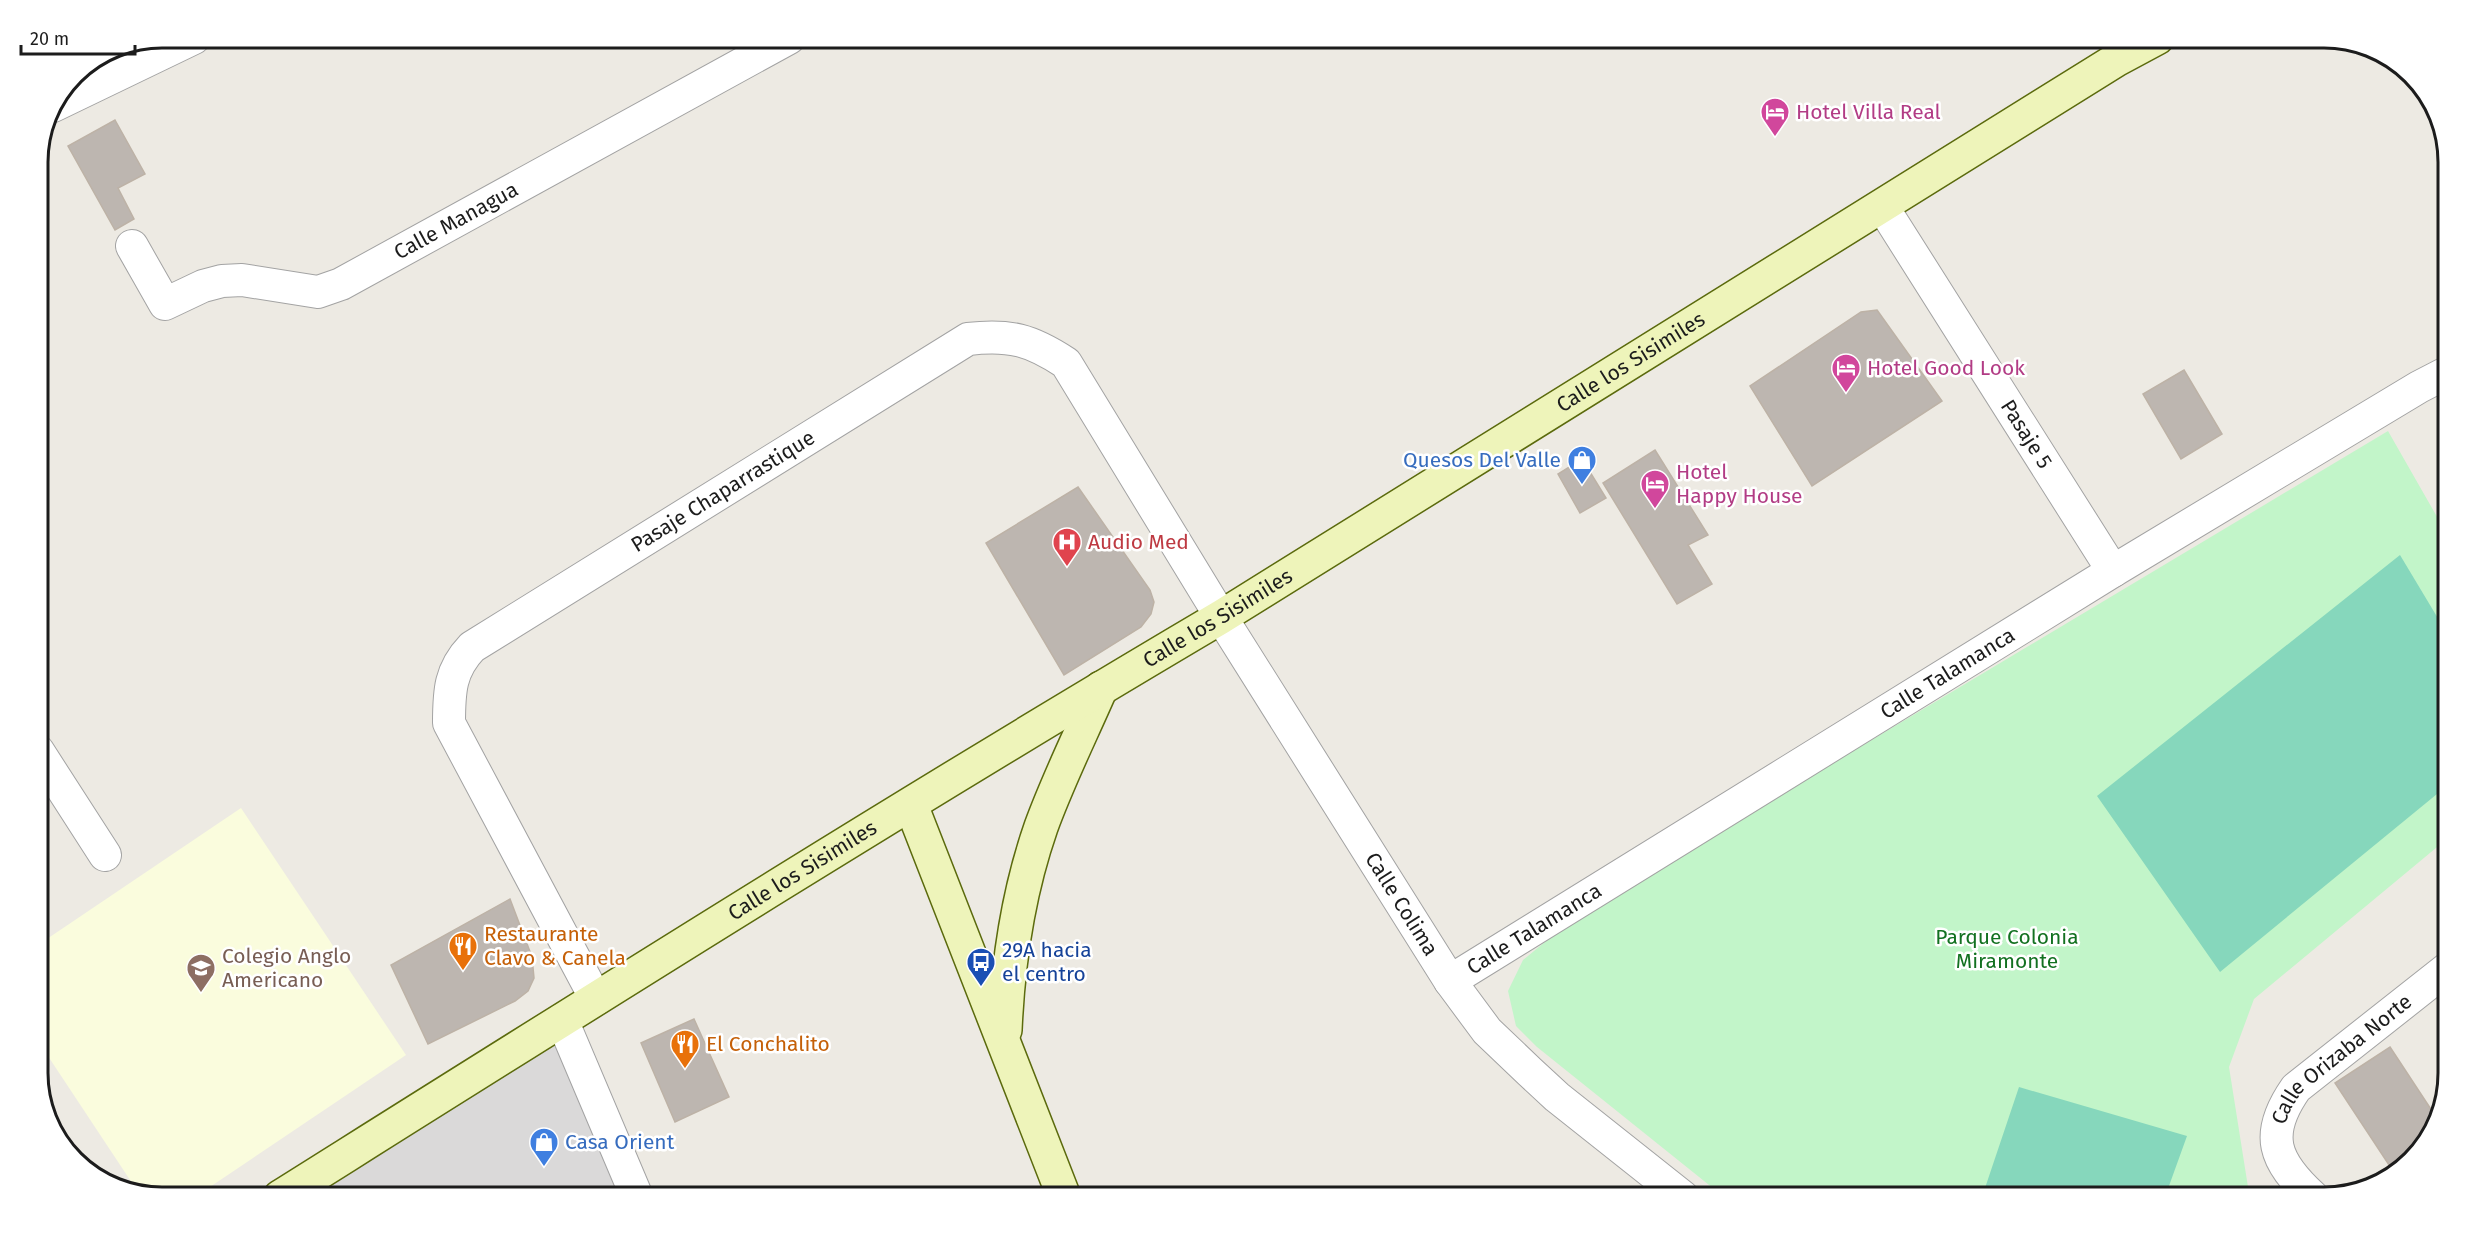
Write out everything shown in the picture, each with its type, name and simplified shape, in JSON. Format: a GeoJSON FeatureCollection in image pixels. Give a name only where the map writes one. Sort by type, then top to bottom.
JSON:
{"type":"FeatureCollection","features":[{"type":"Feature","properties":{"kind":"main road","name":"Calle los Sisimiles"},"geometry":{"type":"LineString","coordinates":[[296,1187],[562,1020],[1101,688],[1221,617],[2138,48]]}},
{"type":"Feature","properties":{"kind":"main road"},"geometry":{"type":"LineString","coordinates":[[1005,1041],[1007,972],[1029,865],[1041,826],[1101,688]]}},
{"type":"Feature","properties":{"kind":"main road"},"geometry":{"type":"LineString","coordinates":[[911,805],[1005,1041],[1036,1131],[1060,1187]]}},
{"type":"Feature","properties":{"kind":"street"},"geometry":{"type":"LineString","coordinates":[[67,99],[173,48]]}},
{"type":"Feature","properties":{"kind":"street","name":"Calle Managua"},"geometry":{"type":"LineString","coordinates":[[132,246],[165,304],[203,286],[222,281],[242,280],[318,292],[341,284],[771,48]]}},
{"type":"Feature","properties":{"kind":"street","name":"Pasaje 5"},"geometry":{"type":"LineString","coordinates":[[1882,206],[2113,571]]}},
{"type":"Feature","properties":{"kind":"street","name":"Pasaje Chaparrastique"},"geometry":{"type":"LineString","coordinates":[[596,999],[449,723],[452,681],[459,661],[472,647],[968,339],[990,336],[1024,340],[1043,347],[1066,363],[1221,617]]}},
{"type":"Feature","properties":{"kind":"street","name":"Calle Talamanca"},"geometry":{"type":"LineString","coordinates":[[1450,981],[2113,571],[2438,378]]}},
{"type":"Feature","properties":{"kind":"street","name":"Calle Colima"},"geometry":{"type":"LineString","coordinates":[[1221,617],[1450,981],[1487,1030],[1557,1097],[1670,1187]]}},
{"type":"Feature","properties":{"kind":"street"},"geometry":{"type":"LineString","coordinates":[[48,767],[105,855]]}},
{"type":"Feature","properties":{"kind":"street","name":"Calle Orizaba Norte"},"geometry":{"type":"LineString","coordinates":[[2304,1187],[2284,1166],[2275,1134],[2280,1116],[2296,1088],[2438,976]]}},
{"type":"Feature","properties":{"kind":"street"},"geometry":{"type":"LineString","coordinates":[[562,1020],[633,1187]]}},
{"type":"Feature","properties":{"kind":"shaded area","name":"Colegio Anglo Americano"},"geometry":{"type":"Polygon","coordinates":[[[241,808],[406,1055],[210,1187],[162,1187],[132,1183],[48,1056],[48,938],[241,808]]]}},
{"type":"Feature","properties":{"kind":"shaded area"},"geometry":{"type":"Polygon","coordinates":[[[567,1031],[633,1187],[321,1187],[567,1031]]]}},
{"type":"Feature","properties":{"kind":"green space","name":"Parque Colonia Miramonte"},"geometry":{"type":"Polygon","coordinates":[[[2388,431],[2438,518],[2438,846],[2254,999],[2229,1067],[2248,1187],[1712,1187],[1537,1047],[1516,1026],[1508,991],[1523,960],[1574,918],[2388,431]]]}},
{"type":"Feature","properties":{"kind":"green space"},"geometry":{"type":"Polygon","coordinates":[[[2400,555],[2438,618],[2438,793],[2220,972],[2097,796],[2400,555]]]}},
{"type":"Feature","properties":{"kind":"green space"},"geometry":{"type":"Polygon","coordinates":[[[2019,1087],[2187,1136],[2169,1187],[1985,1187],[2019,1087]]]}},
{"type":"Feature","properties":{"kind":"building"},"geometry":{"type":"Polygon","coordinates":[[[115,120],[145,174],[118,188],[134,219],[115,230],[68,146],[115,120]]]}},
{"type":"Feature","properties":{"kind":"building","name":"Hotel Good Look"},"geometry":{"type":"Polygon","coordinates":[[[1877,310],[1942,401],[1812,486],[1750,386],[1861,312],[1877,310]]]}},
{"type":"Feature","properties":{"kind":"building"},"geometry":{"type":"Polygon","coordinates":[[[2184,370],[2222,434],[2181,459],[2143,394],[2184,370]]]}},
{"type":"Feature","properties":{"kind":"building","name":"Hotel Happy House"},"geometry":{"type":"Polygon","coordinates":[[[1655,450],[1708,535],[1688,545],[1712,584],[1677,604],[1603,483],[1655,450]]]}},
{"type":"Feature","properties":{"kind":"building","name":"Quesos Del Valle"},"geometry":{"type":"Polygon","coordinates":[[[1582,459],[1606,498],[1580,513],[1558,474],[1582,459]]]}},
{"type":"Feature","properties":{"kind":"building","name":"Audio Med"},"geometry":{"type":"Polygon","coordinates":[[[1078,487],[1150,590],[1154,602],[1151,614],[1141,627],[1064,675],[986,543],[1078,487]]]}},
{"type":"Feature","properties":{"kind":"building","name":"Restaurante Clavo & Canela"},"geometry":{"type":"Polygon","coordinates":[[[510,899],[532,957],[534,978],[528,991],[515,1001],[428,1044],[391,965],[510,899]]]}},
{"type":"Feature","properties":{"kind":"building","name":"El Conchalito"},"geometry":{"type":"Polygon","coordinates":[[[694,1019],[729,1097],[675,1122],[641,1043],[694,1019]]]}},
{"type":"Feature","properties":{"kind":"building"},"geometry":{"type":"Polygon","coordinates":[[[2390,1047],[2432,1111],[2410,1148],[2389,1166],[2335,1083],[2390,1047]]]}},
{"type":"Feature","properties":{"kind":"place","name":"Hotel Villa Real"},"geometry":{"type":"Point","coordinates":[1775,138]}},
{"type":"Feature","properties":{"kind":"place","name":"Hotel Good Look"},"geometry":{"type":"Point","coordinates":[1846,394]}},
{"type":"Feature","properties":{"kind":"place","name":"Quesos Del Valle"},"geometry":{"type":"Point","coordinates":[1582,486]}},
{"type":"Feature","properties":{"kind":"place","name":"Hotel Happy House"},"geometry":{"type":"Point","coordinates":[1655,510]}},
{"type":"Feature","properties":{"kind":"place","name":"Audio Med"},"geometry":{"type":"Point","coordinates":[1067,568]}},
{"type":"Feature","properties":{"kind":"place","name":"Restaurante Clavo & Canela"},"geometry":{"type":"Point","coordinates":[463,972]}},
{"type":"Feature","properties":{"kind":"place","name":"29A hacia el centro"},"geometry":{"type":"Point","coordinates":[981,988]}},
{"type":"Feature","properties":{"kind":"place","name":"Colegio Anglo Americano"},"geometry":{"type":"Point","coordinates":[201,994]}},
{"type":"Feature","properties":{"kind":"place","name":"El Conchalito"},"geometry":{"type":"Point","coordinates":[685,1070]}},
{"type":"Feature","properties":{"kind":"place","name":"Casa Orient"},"geometry":{"type":"Point","coordinates":[544,1168]}}]}
